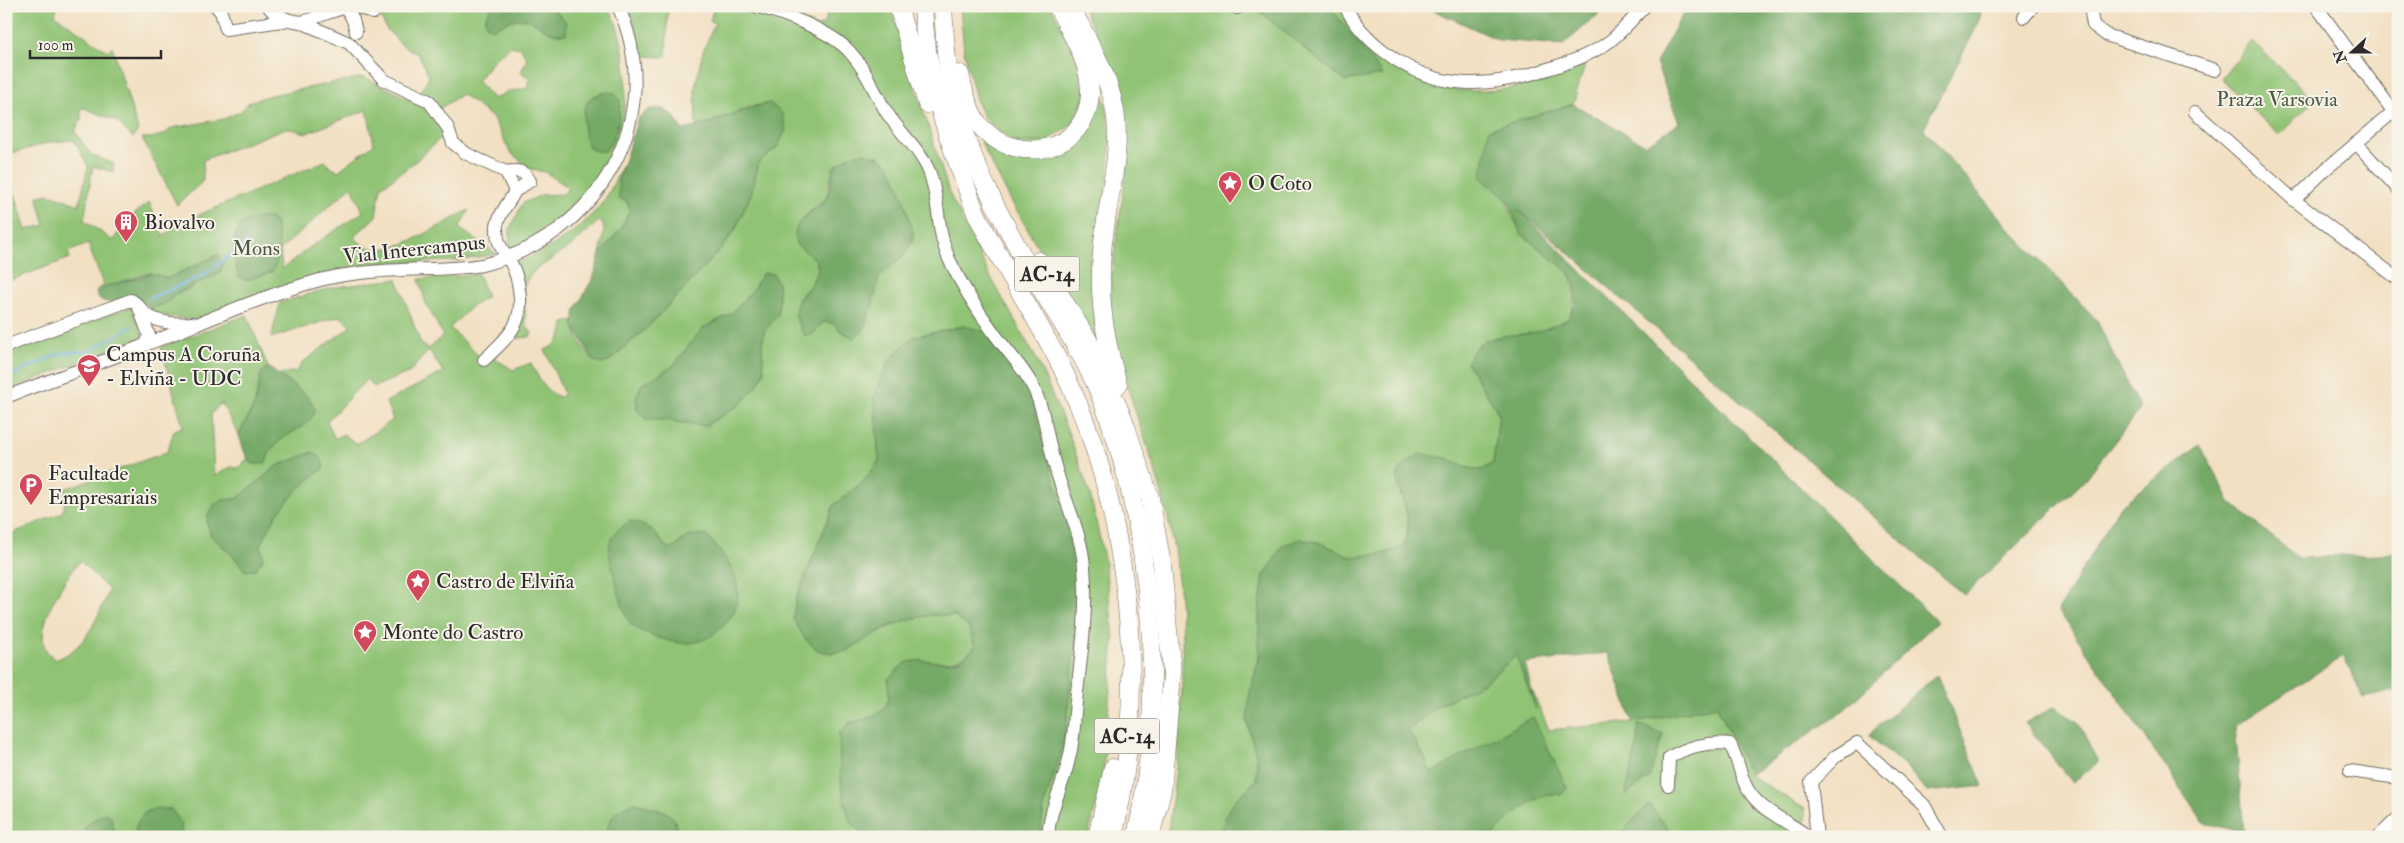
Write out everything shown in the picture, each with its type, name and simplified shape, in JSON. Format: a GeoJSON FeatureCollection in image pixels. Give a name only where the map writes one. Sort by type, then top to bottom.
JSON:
{"type":"FeatureCollection","features":[{"type":"Feature","properties":{"kind":"highway"},"geometry":{"type":"LineString","coordinates":[[898,6],[947,164],[960,197],[979,218]]}},
{"type":"Feature","properties":{"kind":"highway","name":"AC-14"},"geometry":{"type":"LineString","coordinates":[[923,6],[928,58],[937,103],[950,146],[979,218],[1064,371],[1092,443],[1114,522],[1124,579],[1130,633],[1130,695],[1125,768],[1113,837]]}},
{"type":"Feature","properties":{"kind":"highway","name":"AC-14"},"geometry":{"type":"LineString","coordinates":[[943,6],[945,50],[957,113],[974,158],[995,207],[1072,338],[1098,392],[1126,474],[1142,555],[1152,664],[1151,736],[1143,804],[1136,837]]}},
{"type":"Feature","properties":{"kind":"highway"},"geometry":{"type":"LineString","coordinates":[[947,6],[952,19],[961,78],[972,112],[982,129],[997,141],[1015,150],[1030,152],[1043,150],[1062,142],[1079,127],[1088,104],[1088,78],[1084,62],[1057,6]]}},
{"type":"Feature","properties":{"kind":"highway"},"geometry":{"type":"LineString","coordinates":[[1070,6],[1104,75],[1116,116],[1118,152],[1101,261],[1099,292],[1106,344],[1150,498]]}},
{"type":"Feature","properties":{"kind":"highway","name":"AC-14"},"geometry":{"type":"LineString","coordinates":[[945,50],[953,59],[958,87],[977,148],[999,194],[1088,340],[1123,418],[1150,498],[1162,564],[1172,674],[1162,791],[1150,837]]}},
{"type":"Feature","properties":{"kind":"highway"},"geometry":{"type":"LineString","coordinates":[[1097,837],[1111,782],[1130,633]]}},
{"type":"Feature","properties":{"kind":"highway"},"geometry":{"type":"LineString","coordinates":[[1157,837],[1162,791]]}},
{"type":"Feature","properties":{"kind":"street"},"geometry":{"type":"LineString","coordinates":[[216,6],[221,12],[226,30],[295,21],[351,6],[374,13]]}},
{"type":"Feature","properties":{"kind":"street"},"geometry":{"type":"LineString","coordinates":[[268,6],[273,12],[349,43],[384,80],[429,101],[448,128],[453,143],[467,154],[506,172],[519,170],[527,175],[530,181],[515,191],[498,222],[499,245],[518,282],[521,299],[519,316],[506,338],[484,360]]}},
{"type":"Feature","properties":{"kind":"street"},"geometry":{"type":"LineString","coordinates":[[351,6],[356,32]]}},
{"type":"Feature","properties":{"kind":"street","name":"Vial Intercampus"},"geometry":{"type":"LineString","coordinates":[[202,322],[322,280],[368,273],[478,265],[506,258],[533,247],[556,233],[574,218],[600,188],[620,152],[630,116],[633,69],[630,44],[618,6]]}},
{"type":"Feature","properties":{"kind":"street"},"geometry":{"type":"LineString","coordinates":[[755,6],[773,11],[832,38],[849,50],[864,70],[888,115],[917,151],[928,170],[935,191],[938,223],[948,256],[960,281],[976,308],[1031,384],[1042,412],[1054,465],[1078,535],[1084,565],[1085,595],[1084,643],[1072,745],[1068,766],[1053,805],[1048,837]]}},
{"type":"Feature","properties":{"kind":"street"},"geometry":{"type":"LineString","coordinates":[[1345,6],[1365,34],[1397,62],[1440,80],[1484,84],[1516,79],[1580,57],[1609,42],[1645,6]]}},
{"type":"Feature","properties":{"kind":"street"},"geometry":{"type":"LineString","coordinates":[[2024,17],[2034,6]]}},
{"type":"Feature","properties":{"kind":"street"},"geometry":{"type":"LineString","coordinates":[[2294,200],[2356,142],[2395,115],[2316,6]]}},
{"type":"Feature","properties":{"kind":"street"},"geometry":{"type":"LineString","coordinates":[[2088,7],[2094,25],[2106,35],[2215,70]]}},
{"type":"Feature","properties":{"kind":"street"},"geometry":{"type":"LineString","coordinates":[[2195,112],[2294,200],[2398,279]]}},
{"type":"Feature","properties":{"kind":"street"},"geometry":{"type":"LineString","coordinates":[[2356,142],[2398,189]]}},
{"type":"Feature","properties":{"kind":"street"},"geometry":{"type":"LineString","coordinates":[[506,172],[515,191]]}},
{"type":"Feature","properties":{"kind":"street"},"geometry":{"type":"LineString","coordinates":[[6,346],[132,300],[149,316],[166,322],[183,324],[202,322]]}},
{"type":"Feature","properties":{"kind":"street"},"geometry":{"type":"LineString","coordinates":[[136,303],[149,335],[146,345]]}},
{"type":"Feature","properties":{"kind":"street"},"geometry":{"type":"LineString","coordinates":[[6,397],[202,322]]}},
{"type":"Feature","properties":{"kind":"street"},"geometry":{"type":"LineString","coordinates":[[1668,785],[1668,758],[1677,753],[1716,742],[1730,744],[1738,758],[1745,784],[1756,800],[1769,812],[1795,826],[1809,837]]}},
{"type":"Feature","properties":{"kind":"street"},"geometry":{"type":"LineString","coordinates":[[1817,837],[1811,782],[1836,756],[1857,743],[1924,805],[1942,837]]}},
{"type":"Feature","properties":{"kind":"street"},"geometry":{"type":"LineString","coordinates":[[2350,771],[2398,778]]}},
{"type":"Feature","properties":{"kind":"street"},"geometry":{"type":"LineString","coordinates":[[2378,837],[2398,818]]}},
{"type":"Feature","properties":{"kind":"green space"},"geometry":{"type":"Polygon","coordinates":[[[6,6],[57,6],[55,15],[107,51],[112,46],[138,130],[133,138],[117,121],[81,107],[81,120],[75,131],[90,154],[114,164],[113,172],[93,166],[84,220],[113,241],[126,221],[149,202],[163,236],[185,221],[325,161],[330,167],[338,171],[374,144],[367,110],[307,133],[286,128],[203,160],[203,181],[177,205],[142,138],[152,138],[165,134],[172,128],[224,119],[241,111],[249,102],[271,95],[364,77],[415,102],[429,76],[419,55],[402,45],[387,30],[377,10],[366,6],[608,6],[616,22],[625,61],[625,102],[622,122],[610,157],[599,176],[571,210],[555,225],[539,236],[509,251],[510,228],[523,203],[542,195],[564,194],[568,187],[545,172],[530,169],[510,152],[493,118],[462,94],[439,109],[445,134],[410,166],[381,187],[376,216],[354,237],[370,248],[394,247],[421,236],[469,210],[459,228],[497,254],[456,261],[385,263],[344,269],[195,320],[151,314],[148,305],[152,308],[165,304],[177,293],[190,289],[218,255],[168,278],[150,273],[104,287],[88,244],[68,252],[70,258],[6,282],[6,164],[26,230],[45,225],[37,196],[50,194],[79,205],[88,166],[74,140],[51,142],[6,155],[6,6]],[[511,46],[496,57],[477,81],[494,99],[507,92],[527,88],[529,78],[521,72],[527,59],[521,48],[511,46]],[[352,186],[280,250],[282,269],[309,248],[363,212],[352,186]]]}},
{"type":"Feature","properties":{"kind":"green space"},"geometry":{"type":"Polygon","coordinates":[[[492,6],[545,6],[554,9],[566,22],[566,34],[553,33],[533,22],[522,19],[510,21],[491,29],[486,25],[485,18],[492,6]]]}},
{"type":"Feature","properties":{"kind":"green space"},"geometry":{"type":"Polygon","coordinates":[[[627,6],[668,6],[666,57],[642,56],[636,29],[627,6]]]}},
{"type":"Feature","properties":{"kind":"green space"},"geometry":{"type":"Polygon","coordinates":[[[714,6],[770,6],[817,27],[826,22],[827,6],[890,6],[950,195],[990,276],[1037,360],[1068,432],[1090,494],[1104,558],[1114,638],[1103,777],[1088,837],[1040,837],[1044,805],[1064,744],[1079,609],[964,326],[912,337],[874,398],[879,461],[864,481],[834,505],[796,599],[793,619],[865,638],[906,620],[931,615],[954,616],[968,626],[975,646],[970,652],[958,659],[944,662],[921,660],[888,679],[889,700],[883,710],[873,716],[849,723],[862,833],[877,837],[677,837],[675,820],[666,812],[635,803],[616,837],[180,837],[182,834],[170,809],[155,809],[141,817],[135,837],[112,837],[114,829],[86,825],[83,837],[6,837],[6,536],[61,513],[64,509],[65,489],[167,452],[174,431],[183,426],[161,347],[247,315],[268,367],[261,373],[255,403],[239,435],[221,403],[211,414],[214,476],[231,467],[238,468],[247,459],[253,464],[266,462],[270,452],[277,444],[284,437],[306,423],[312,417],[315,409],[309,398],[279,374],[297,371],[302,363],[351,326],[340,316],[271,338],[280,303],[329,288],[397,279],[421,344],[429,349],[443,335],[426,304],[419,279],[478,274],[487,297],[471,307],[450,328],[481,358],[515,318],[518,300],[508,266],[560,241],[583,223],[603,202],[623,165],[618,181],[630,210],[622,227],[600,254],[604,233],[603,223],[599,221],[572,245],[534,271],[523,288],[526,326],[532,333],[530,337],[509,339],[494,358],[513,370],[531,363],[546,388],[554,395],[560,397],[564,394],[545,350],[559,340],[564,323],[574,320],[575,330],[580,342],[596,362],[603,363],[609,361],[648,327],[721,249],[735,230],[751,194],[759,162],[777,148],[770,103],[750,107],[696,128],[695,88],[703,51],[715,23],[710,21],[714,6]],[[878,156],[833,168],[826,199],[806,215],[818,269],[811,284],[798,300],[823,322],[834,323],[839,330],[873,304],[878,277],[906,252],[902,200],[899,187],[887,165],[878,156]],[[763,273],[752,291],[731,314],[703,328],[672,367],[659,376],[646,420],[667,420],[683,424],[764,372],[762,346],[764,332],[777,316],[779,303],[778,283],[763,273]],[[429,350],[410,372],[374,387],[367,379],[327,421],[335,439],[343,434],[357,444],[393,420],[386,402],[443,372],[429,350]],[[313,452],[277,466],[237,499],[223,500],[207,522],[211,536],[234,557],[313,452]],[[651,528],[650,635],[670,641],[691,643],[682,539],[675,548],[668,549],[651,528]],[[80,561],[53,602],[44,627],[43,638],[45,648],[55,660],[66,655],[83,641],[95,622],[109,590],[80,561]]]}},
{"type":"Feature","properties":{"kind":"green space"},"geometry":{"type":"Polygon","coordinates":[[[960,6],[1051,6],[1077,58],[1084,95],[1072,125],[1045,142],[1012,142],[986,120],[978,106],[964,51],[960,6]]]}},
{"type":"Feature","properties":{"kind":"green space"},"geometry":{"type":"Polygon","coordinates":[[[1082,6],[1339,6],[1358,33],[1376,52],[1392,64],[1426,82],[1464,90],[1505,89],[1534,82],[1585,65],[1573,104],[1489,129],[1505,195],[1520,230],[1568,273],[1574,285],[1575,300],[1568,319],[1536,332],[1505,336],[1486,341],[1472,353],[1467,363],[1499,414],[1493,463],[1482,470],[1464,467],[1447,458],[1400,494],[1408,520],[1407,534],[1403,547],[1386,553],[1352,557],[1318,542],[1300,539],[1264,576],[1259,612],[1259,660],[1256,665],[1247,721],[1257,759],[1256,781],[1228,811],[1221,837],[1167,837],[1181,714],[1182,632],[1179,591],[1174,550],[1161,489],[1122,367],[1111,317],[1112,271],[1124,189],[1127,129],[1114,75],[1099,39],[1082,6]]]}},
{"type":"Feature","properties":{"kind":"green space"},"geometry":{"type":"Polygon","coordinates":[[[1253,6],[1329,6],[1383,75],[1344,81],[1253,6]]]}},
{"type":"Feature","properties":{"kind":"green space"},"geometry":{"type":"Polygon","coordinates":[[[1424,6],[1608,6],[1563,45],[1499,40],[1424,6]]]}},
{"type":"Feature","properties":{"kind":"green space"},"geometry":{"type":"Polygon","coordinates":[[[1687,6],[1981,6],[1980,20],[1924,129],[2012,232],[2096,319],[2140,409],[2084,481],[1964,595],[1518,209],[1937,622],[1843,711],[1750,775],[1717,706],[1633,722],[1608,653],[1525,663],[1536,709],[1516,656],[1485,682],[1437,706],[1408,731],[1424,756],[1431,773],[1533,717],[1567,788],[1561,795],[1543,796],[1523,807],[1492,837],[1221,837],[1228,811],[1256,781],[1257,759],[1247,721],[1250,691],[1259,660],[1259,612],[1264,576],[1283,545],[1300,539],[1318,542],[1352,557],[1386,553],[1403,547],[1408,528],[1408,519],[1397,479],[1404,465],[1420,454],[1447,458],[1464,467],[1482,470],[1493,463],[1499,414],[1467,363],[1472,353],[1486,341],[1535,332],[1568,319],[1576,304],[1576,287],[1568,271],[1520,233],[1509,201],[1481,178],[1489,129],[1573,104],[1645,145],[1679,123],[1656,63],[1687,6]]]}},
{"type":"Feature","properties":{"kind":"green space","name":"Praza Varsovia"},"geometry":{"type":"Polygon","coordinates":[[[2252,41],[2314,100],[2279,135],[2221,79],[2252,41]]]}},
{"type":"Feature","properties":{"kind":"green space"},"geometry":{"type":"Polygon","coordinates":[[[1091,67],[1106,107],[1110,142],[1107,184],[1094,268],[1093,289],[1094,313],[1100,354],[1010,199],[984,149],[976,128],[991,143],[1072,141],[1091,67]]]}},
{"type":"Feature","properties":{"kind":"green space"},"geometry":{"type":"Polygon","coordinates":[[[606,92],[614,93],[620,99],[619,120],[613,140],[605,151],[598,151],[590,148],[587,144],[583,124],[584,111],[590,99],[606,92]]]}},
{"type":"Feature","properties":{"kind":"green space"},"geometry":{"type":"Polygon","coordinates":[[[770,103],[782,113],[786,130],[777,148],[759,162],[751,194],[735,230],[721,249],[648,327],[609,361],[602,364],[594,361],[573,325],[576,309],[594,276],[600,254],[622,227],[630,210],[627,201],[619,199],[618,181],[638,118],[650,109],[663,109],[674,116],[682,130],[704,125],[770,103]]]}},
{"type":"Feature","properties":{"kind":"green space"},"geometry":{"type":"Polygon","coordinates":[[[864,153],[881,158],[895,176],[914,236],[907,252],[879,277],[873,304],[862,332],[853,338],[839,330],[834,323],[823,322],[812,335],[804,335],[795,313],[796,306],[814,279],[818,269],[816,260],[796,244],[795,234],[797,227],[800,221],[822,203],[828,195],[833,167],[851,155],[864,153]]]}},
{"type":"Feature","properties":{"kind":"green space","name":"Mons"},"geometry":{"type":"Polygon","coordinates":[[[258,218],[269,218],[275,222],[279,241],[277,260],[272,272],[245,281],[238,276],[234,249],[235,235],[242,224],[258,218]]]}},
{"type":"Feature","properties":{"kind":"green space"},"geometry":{"type":"Polygon","coordinates":[[[218,255],[223,262],[221,273],[177,293],[165,304],[152,308],[134,297],[107,302],[102,300],[96,292],[99,288],[142,277],[150,273],[168,278],[218,255]]]}},
{"type":"Feature","properties":{"kind":"green space"},"geometry":{"type":"Polygon","coordinates":[[[763,273],[773,274],[778,283],[779,303],[777,316],[764,332],[762,346],[764,372],[758,385],[740,405],[705,426],[667,420],[646,420],[637,410],[636,397],[642,384],[672,367],[703,328],[731,314],[752,291],[763,273]]]}},
{"type":"Feature","properties":{"kind":"green space"},"geometry":{"type":"Polygon","coordinates":[[[131,307],[143,337],[6,391],[6,353],[131,307]]]}},
{"type":"Feature","properties":{"kind":"green space"},"geometry":{"type":"Polygon","coordinates":[[[964,326],[988,332],[1031,394],[1050,467],[1074,537],[1079,609],[1064,744],[1044,805],[1040,837],[877,837],[862,833],[854,826],[848,815],[844,802],[840,772],[839,733],[849,723],[864,720],[882,711],[889,700],[888,679],[904,664],[915,661],[951,662],[960,660],[968,655],[975,646],[968,626],[954,616],[931,615],[906,620],[883,629],[847,651],[830,653],[817,650],[806,640],[793,619],[796,599],[834,505],[864,481],[879,461],[874,398],[888,362],[912,337],[964,326]]]}},
{"type":"Feature","properties":{"kind":"green space"},"geometry":{"type":"Polygon","coordinates":[[[268,367],[309,398],[315,409],[312,417],[306,423],[284,437],[277,444],[270,452],[266,462],[254,464],[247,458],[239,435],[255,403],[261,373],[268,367]]]}},
{"type":"Feature","properties":{"kind":"green space"},"geometry":{"type":"Polygon","coordinates":[[[2200,445],[2230,502],[2298,558],[2398,553],[2398,690],[2363,698],[2343,656],[2235,726],[2244,832],[2204,823],[2058,610],[2120,506],[2200,445]]]}},
{"type":"Feature","properties":{"kind":"green space"},"geometry":{"type":"Polygon","coordinates":[[[313,452],[321,458],[324,468],[298,489],[277,514],[261,544],[263,559],[255,570],[245,571],[230,552],[211,536],[207,522],[208,514],[214,505],[223,500],[237,499],[277,466],[313,452]]]}},
{"type":"Feature","properties":{"kind":"green space"},"geometry":{"type":"Polygon","coordinates":[[[631,521],[648,528],[668,549],[675,548],[688,537],[706,535],[732,569],[737,585],[737,602],[734,611],[723,627],[698,642],[681,643],[656,637],[632,625],[621,600],[609,554],[610,542],[613,536],[631,521]]]}},
{"type":"Feature","properties":{"kind":"green space"},"geometry":{"type":"Polygon","coordinates":[[[1517,655],[1549,730],[1633,722],[1717,706],[1750,775],[1805,809],[1805,837],[1451,837],[1408,730],[1437,706],[1485,682],[1517,655]]]}},
{"type":"Feature","properties":{"kind":"green space"},"geometry":{"type":"Polygon","coordinates":[[[1937,675],[1983,786],[1927,792],[1907,768],[1868,735],[1937,675]]]}},
{"type":"Feature","properties":{"kind":"green space"},"geometry":{"type":"Polygon","coordinates":[[[2054,707],[2078,722],[2098,762],[2073,783],[2025,723],[2054,707]]]}},
{"type":"Feature","properties":{"kind":"green space"},"geometry":{"type":"Polygon","coordinates":[[[1638,724],[1663,734],[1649,778],[1625,795],[1638,741],[1638,724]]]}},
{"type":"Feature","properties":{"kind":"green space"},"geometry":{"type":"Polygon","coordinates":[[[635,803],[666,812],[675,820],[677,837],[605,837],[614,814],[623,807],[635,803]]]}},
{"type":"Feature","properties":{"kind":"green space"},"geometry":{"type":"Polygon","coordinates":[[[1649,804],[1668,829],[1669,837],[1613,837],[1624,830],[1649,804]]]}},
{"type":"Feature","properties":{"kind":"green space"},"geometry":{"type":"Polygon","coordinates":[[[156,808],[171,809],[182,824],[180,837],[135,837],[136,826],[140,818],[156,808]]]}},
{"type":"Feature","properties":{"kind":"green space"},"geometry":{"type":"Polygon","coordinates":[[[106,813],[111,817],[114,829],[112,837],[83,837],[86,828],[91,822],[106,813]]]}},
{"type":"Feature","properties":{"kind":"waterway"},"geometry":{"type":"LineString","coordinates":[[150,298],[204,275],[248,242]]}},
{"type":"Feature","properties":{"kind":"waterway"},"geometry":{"type":"LineString","coordinates":[[6,378],[61,353],[90,351],[132,326]]}},
{"type":"Feature","properties":{"kind":"place","name":"O Coto"},"geometry":{"type":"Point","coordinates":[1230,204]}},
{"type":"Feature","properties":{"kind":"place","name":"Biovalvo"},"geometry":{"type":"Point","coordinates":[126,243]}},
{"type":"Feature","properties":{"kind":"place","name":"Campus A Coruña - Elviña - UDC"},"geometry":{"type":"Point","coordinates":[89,387]}},
{"type":"Feature","properties":{"kind":"place","name":"Facultade Empresariais"},"geometry":{"type":"Point","coordinates":[31,506]}},
{"type":"Feature","properties":{"kind":"place","name":"Castro de Elviña"},"geometry":{"type":"Point","coordinates":[418,602]}},
{"type":"Feature","properties":{"kind":"place","name":"Monte do Castro"},"geometry":{"type":"Point","coordinates":[365,653]}}]}
